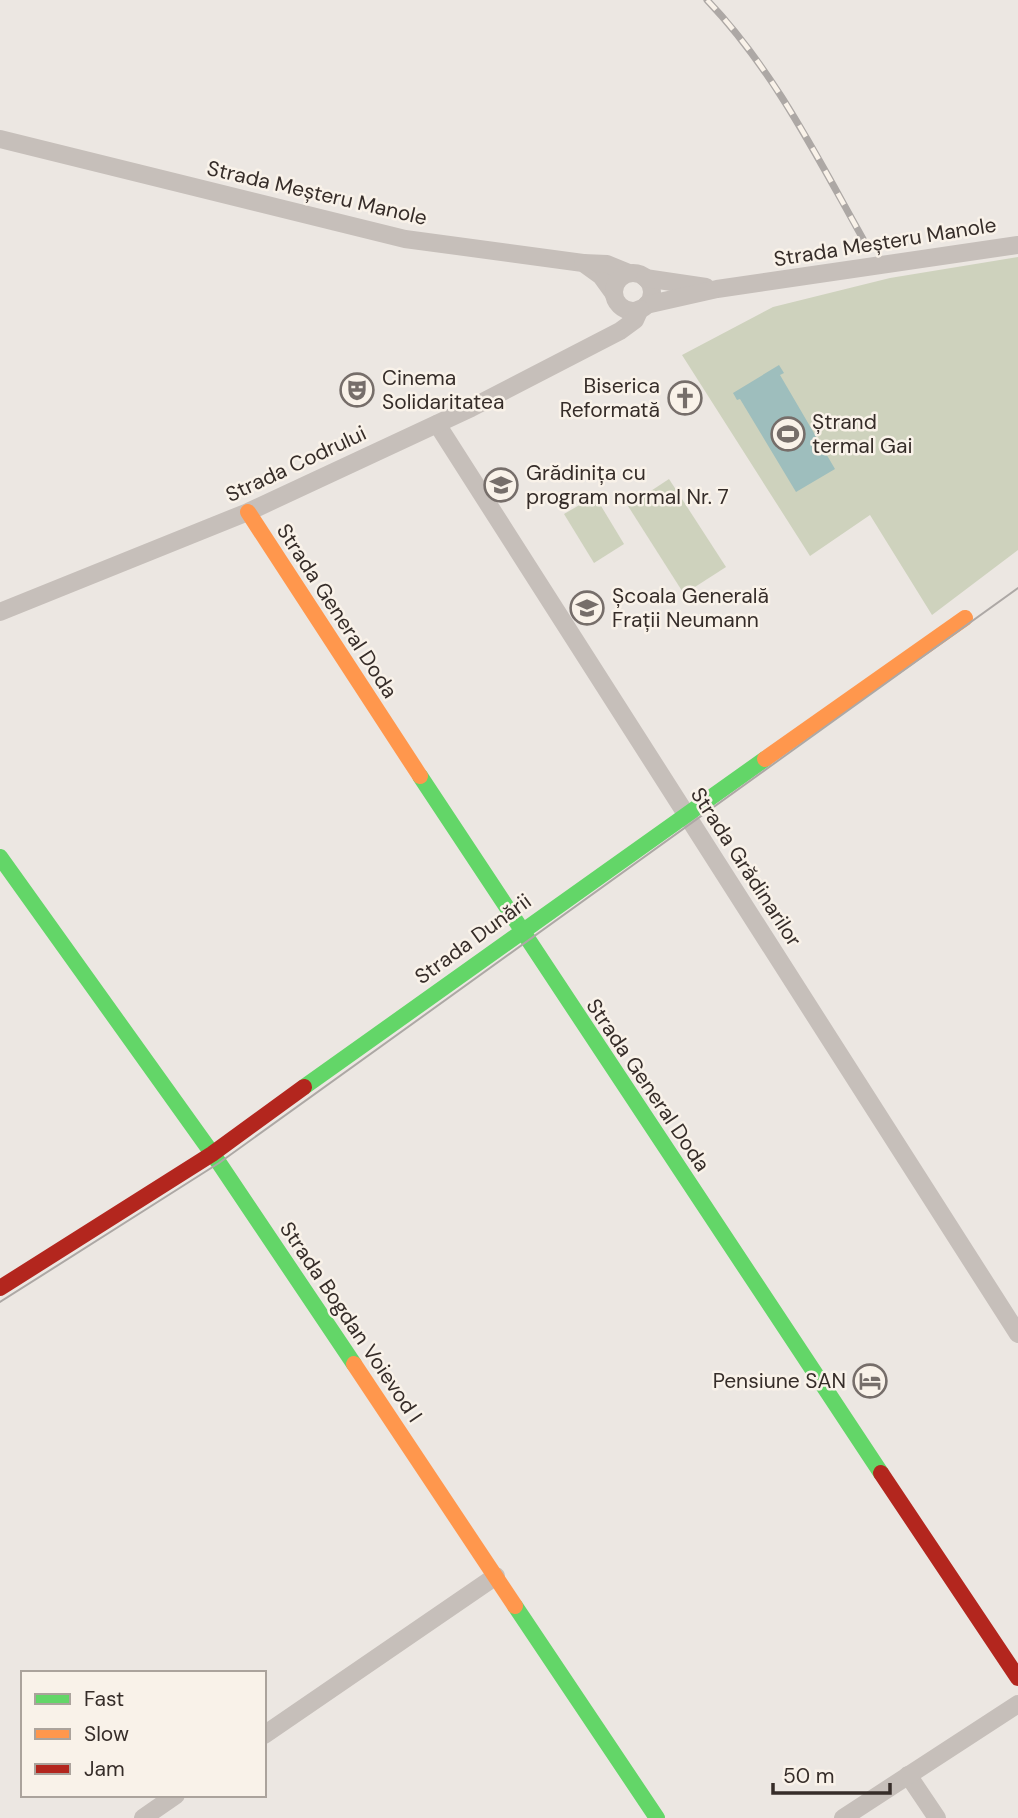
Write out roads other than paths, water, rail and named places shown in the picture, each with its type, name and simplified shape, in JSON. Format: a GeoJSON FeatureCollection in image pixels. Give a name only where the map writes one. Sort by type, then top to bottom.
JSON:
{"type":"FeatureCollection","features":[{"type":"Feature","properties":{"kind":"street","name":"Strada Meșteru Manole"},"geometry":{"type":"LineString","coordinates":[[0,139],[405,239],[607,264],[637,276],[717,289],[915,263],[1018,245]]}},
{"type":"Feature","properties":{"kind":"street"},"geometry":{"type":"LineString","coordinates":[[583,263],[601,276],[627,309],[717,289]]}},
{"type":"Feature","properties":{"kind":"street"},"geometry":{"type":"LineString","coordinates":[[603,338],[618,281],[637,276],[652,293],[643,307]]}},
{"type":"Feature","properties":{"kind":"street","name":"Strada Codrului"},"geometry":{"type":"LineString","coordinates":[[0,612],[248,512],[437,424],[630,324],[643,307]]}},
{"type":"Feature","properties":{"kind":"street","name":"Strada Grădinarilor"},"geometry":{"type":"LineString","coordinates":[[437,424],[1018,1334]]}},
{"type":"Feature","properties":{"kind":"street","name":"Strada General Doda"},"geometry":{"type":"LineString","coordinates":[[248,512],[520,931],[1018,1678]]}},
{"type":"Feature","properties":{"kind":"street","name":"Strada Dunării"},"geometry":{"type":"LineString","coordinates":[[0,1288],[212,1154],[520,931],[965,618]]}},
{"type":"Feature","properties":{"kind":"street","name":"Strada Bogdan Voievod I"},"geometry":{"type":"LineString","coordinates":[[0,857],[212,1154],[657,1818]]}},
{"type":"Feature","properties":{"kind":"street"},"geometry":{"type":"LineString","coordinates":[[266,1734],[496,1576]]}},
{"type":"Feature","properties":{"kind":"street"},"geometry":{"type":"LineString","coordinates":[[843,1818],[1018,1704]]}},
{"type":"Feature","properties":{"kind":"street"},"geometry":{"type":"LineString","coordinates":[[908,1775],[937,1818]]}},
{"type":"Feature","properties":{"kind":"street"},"geometry":{"type":"LineString","coordinates":[[143,1818],[173,1797]]}},
{"type":"Feature","properties":{"kind":"water","name":"Ștrand termal Gai"},"geometry":{"type":"Polygon","coordinates":[[[779,365],[784,373],[780,375],[835,469],[796,492],[740,399],[737,400],[733,393],[779,365]]]}},
{"type":"Feature","properties":{"kind":"tram line"},"geometry":{"type":"LineString","coordinates":[[0,1302],[219,1163],[1018,588]]}},
{"type":"Feature","properties":{"kind":"railway"},"geometry":{"type":"LineString","coordinates":[[707,0],[754,56],[775,87],[867,246]]}},
{"type":"Feature","properties":{"kind":"place","name":"Cinema Solidaritatea"},"geometry":{"type":"Point","coordinates":[357,390]}},
{"type":"Feature","properties":{"kind":"place","name":"Biserica Reformată"},"geometry":{"type":"Point","coordinates":[685,398]}},
{"type":"Feature","properties":{"kind":"place","name":"Ștrand termal Gai"},"geometry":{"type":"Point","coordinates":[788,434]}},
{"type":"Feature","properties":{"kind":"place","name":"Grădinița cu program normal Nr. 7"},"geometry":{"type":"Point","coordinates":[501,485]}},
{"type":"Feature","properties":{"kind":"place","name":"Școala Generală Frații Neumann"},"geometry":{"type":"Point","coordinates":[587,608]}},
{"type":"Feature","properties":{"kind":"place","name":"Pensiune SAN"},"geometry":{"type":"Point","coordinates":[870,1381]}}]}
